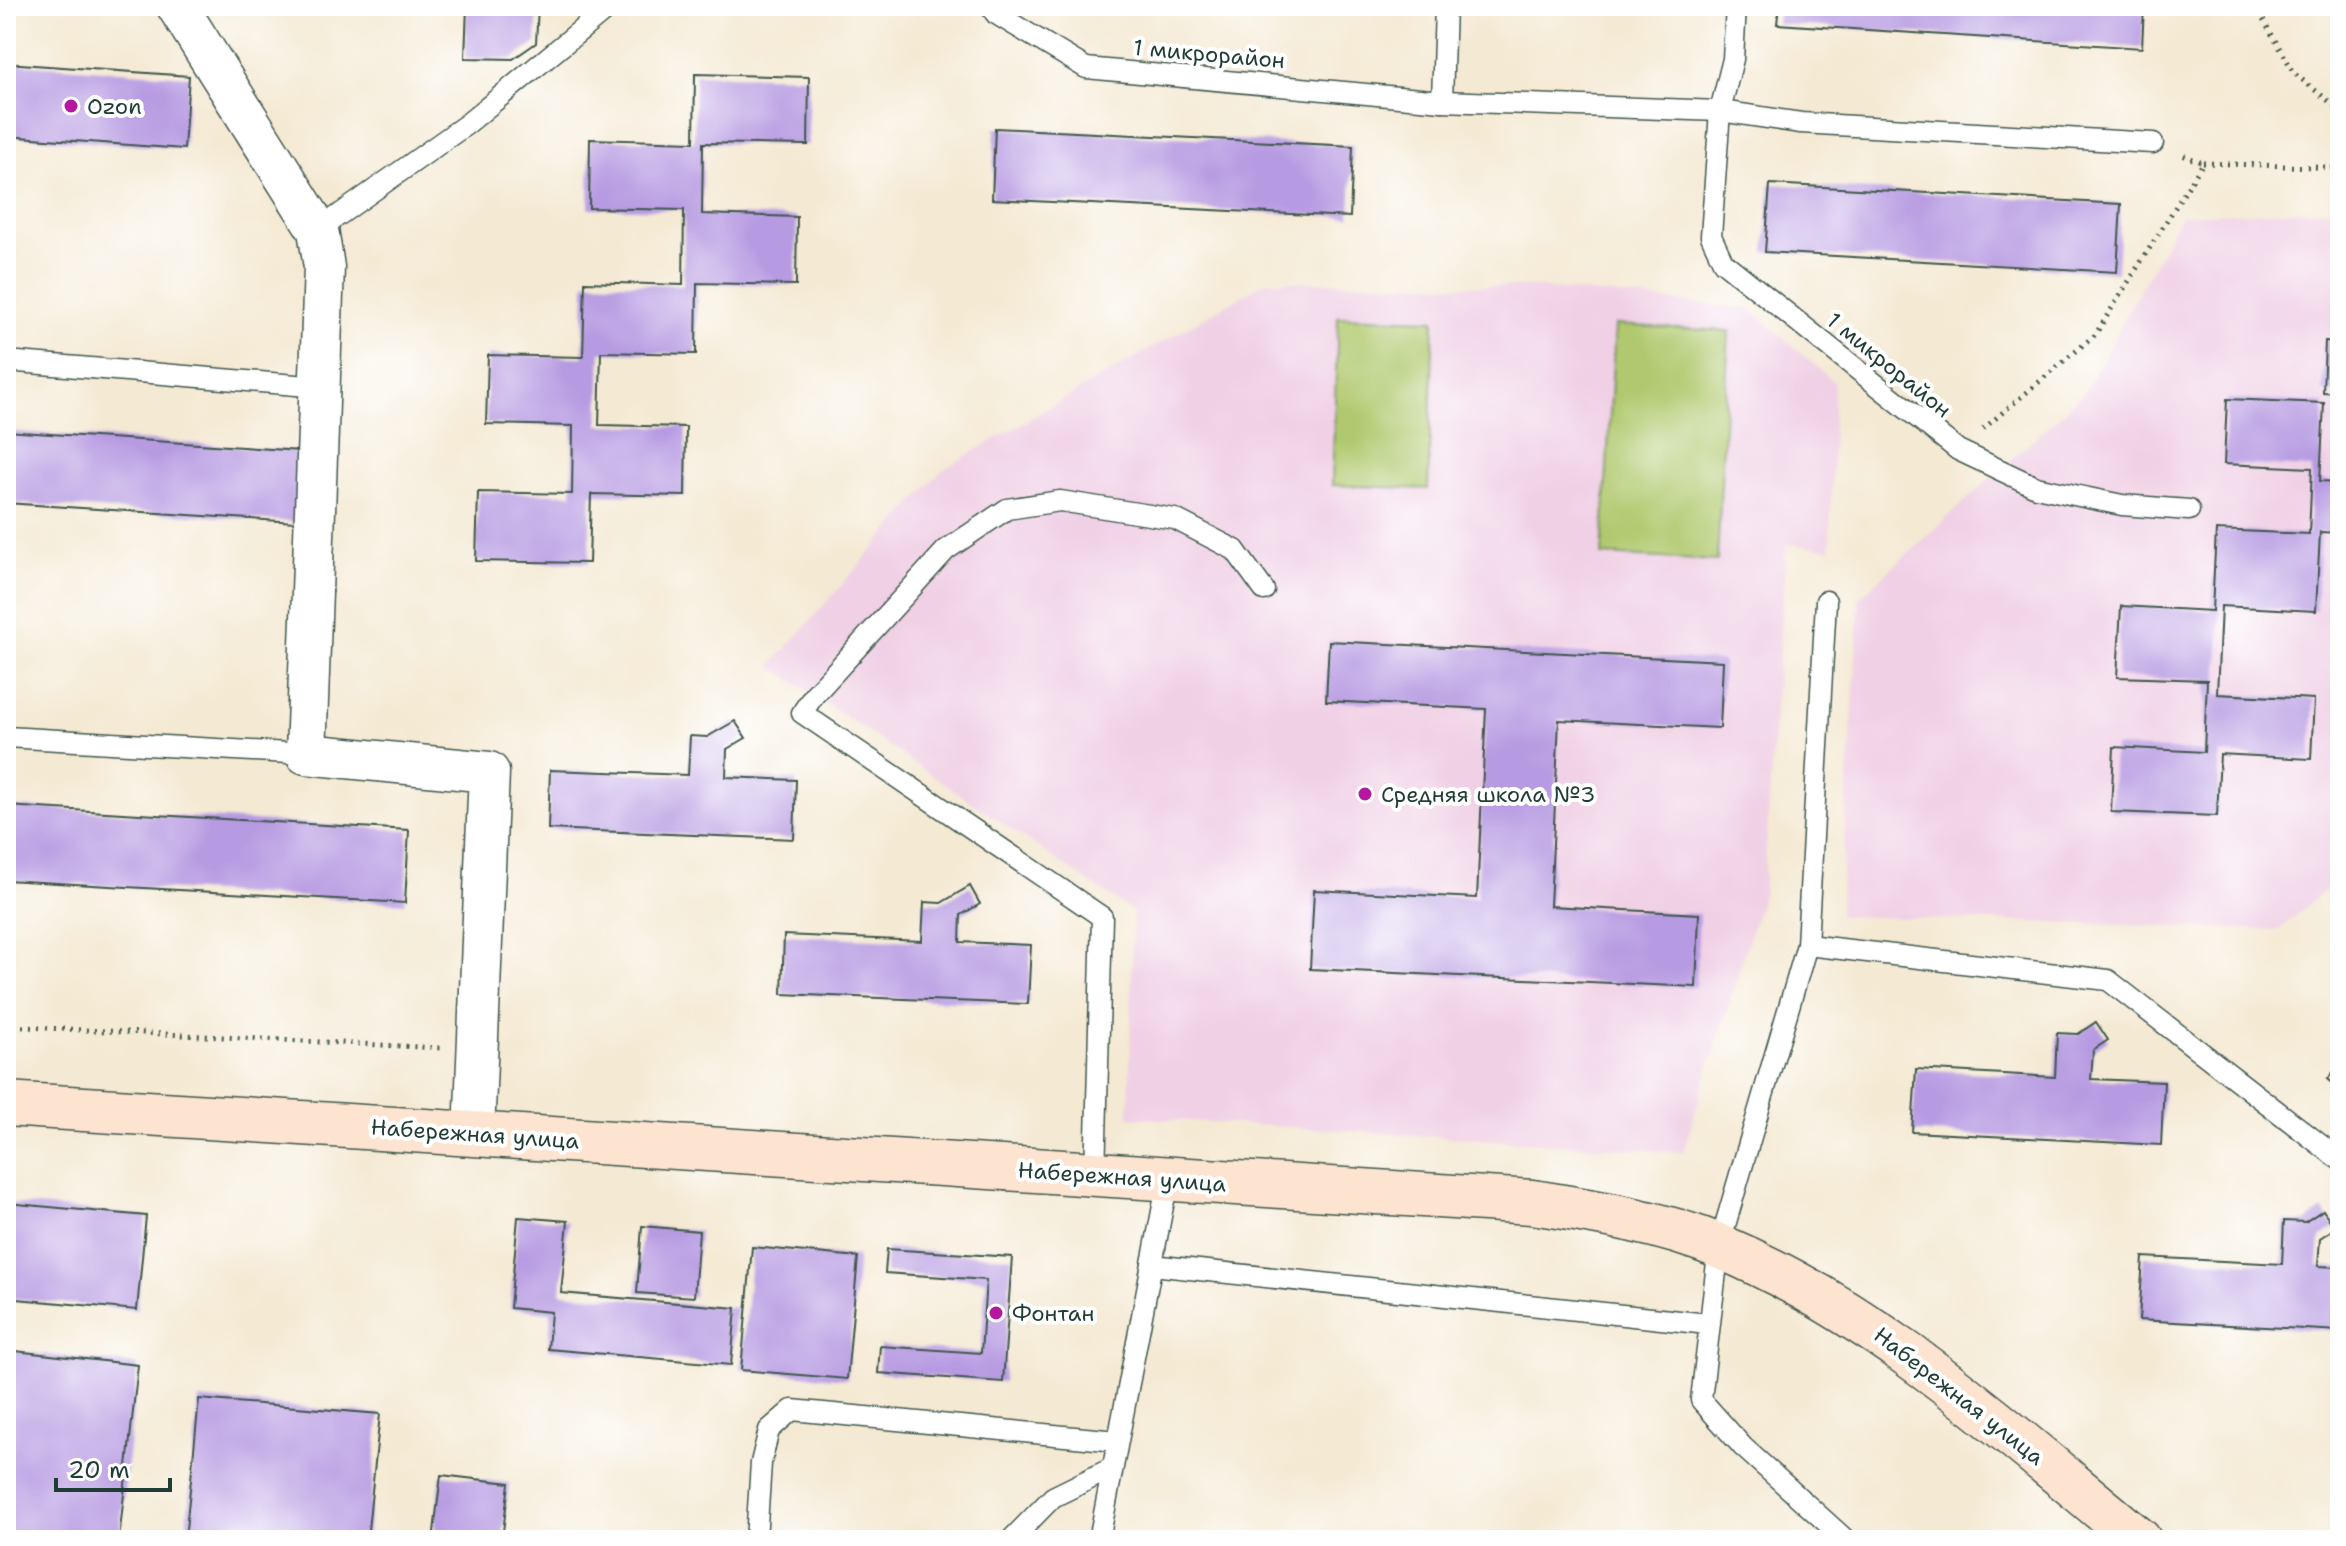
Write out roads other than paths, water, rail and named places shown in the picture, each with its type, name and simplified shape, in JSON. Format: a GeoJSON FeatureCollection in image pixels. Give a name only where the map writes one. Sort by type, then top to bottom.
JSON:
{"type":"FeatureCollection","features":[{"type":"Feature","properties":{"kind":"street"},"geometry":{"type":"LineString","coordinates":[[177,6],[318,230],[324,267],[306,754],[489,772],[474,1134]]}},
{"type":"Feature","properties":{"kind":"street","name":"Набережная улица"},"geometry":{"type":"LineString","coordinates":[[6,1104],[1532,1202],[1631,1218],[1719,1246],[1799,1283],[1898,1344],[2139,1540]]}},
{"type":"Feature","properties":{"kind":"lane"},"geometry":{"type":"LineString","coordinates":[[318,230],[467,124],[610,6]]}},
{"type":"Feature","properties":{"kind":"lane","name":"1 микрорайон"},"geometry":{"type":"LineString","coordinates":[[990,6],[996,14],[1086,68],[1442,101],[1720,111],[1801,123],[2153,143]]}},
{"type":"Feature","properties":{"kind":"lane"},"geometry":{"type":"LineString","coordinates":[[1442,101],[1445,6]]}},
{"type":"Feature","properties":{"kind":"lane","name":"1 микрорайон"},"geometry":{"type":"LineString","coordinates":[[1736,6],[1733,59],[1720,111],[1711,236],[1723,262],[1958,450],[2036,487],[2122,505],[2189,510]]}},
{"type":"Feature","properties":{"kind":"lane"},"geometry":{"type":"LineString","coordinates":[[6,361],[320,387]]}},
{"type":"Feature","properties":{"kind":"lane"},"geometry":{"type":"LineString","coordinates":[[1095,1176],[1102,917],[802,713],[814,695],[946,550],[1007,509],[1060,501],[1175,519],[1235,550],[1264,590]]}},
{"type":"Feature","properties":{"kind":"lane"},"geometry":{"type":"LineString","coordinates":[[1826,601],[1807,945],[1719,1246],[1701,1400],[1743,1447],[1846,1540]]}},
{"type":"Feature","properties":{"kind":"lane"},"geometry":{"type":"LineString","coordinates":[[6,737],[306,754]]}},
{"type":"Feature","properties":{"kind":"lane"},"geometry":{"type":"LineString","coordinates":[[1807,945],[2108,980],[2340,1160]]}},
{"type":"Feature","properties":{"kind":"lane"},"geometry":{"type":"LineString","coordinates":[[1099,1540],[1168,1180]]}},
{"type":"Feature","properties":{"kind":"lane"},"geometry":{"type":"LineString","coordinates":[[1152,1265],[1708,1324]]}},
{"type":"Feature","properties":{"kind":"lane"},"geometry":{"type":"LineString","coordinates":[[756,1540],[761,1463],[769,1430],[792,1410],[1117,1441]]}},
{"type":"Feature","properties":{"kind":"lane"},"geometry":{"type":"LineString","coordinates":[[1011,1540],[1053,1497],[1112,1468]]}},
{"type":"Feature","properties":{"kind":"place","name":"Ozon"},"geometry":{"type":"Point","coordinates":[71,106]}},
{"type":"Feature","properties":{"kind":"place","name":"Средняя школа №3"},"geometry":{"type":"Point","coordinates":[1365,794]}},
{"type":"Feature","properties":{"kind":"place","name":"Фонтан"},"geometry":{"type":"Point","coordinates":[996,1313]}}]}
